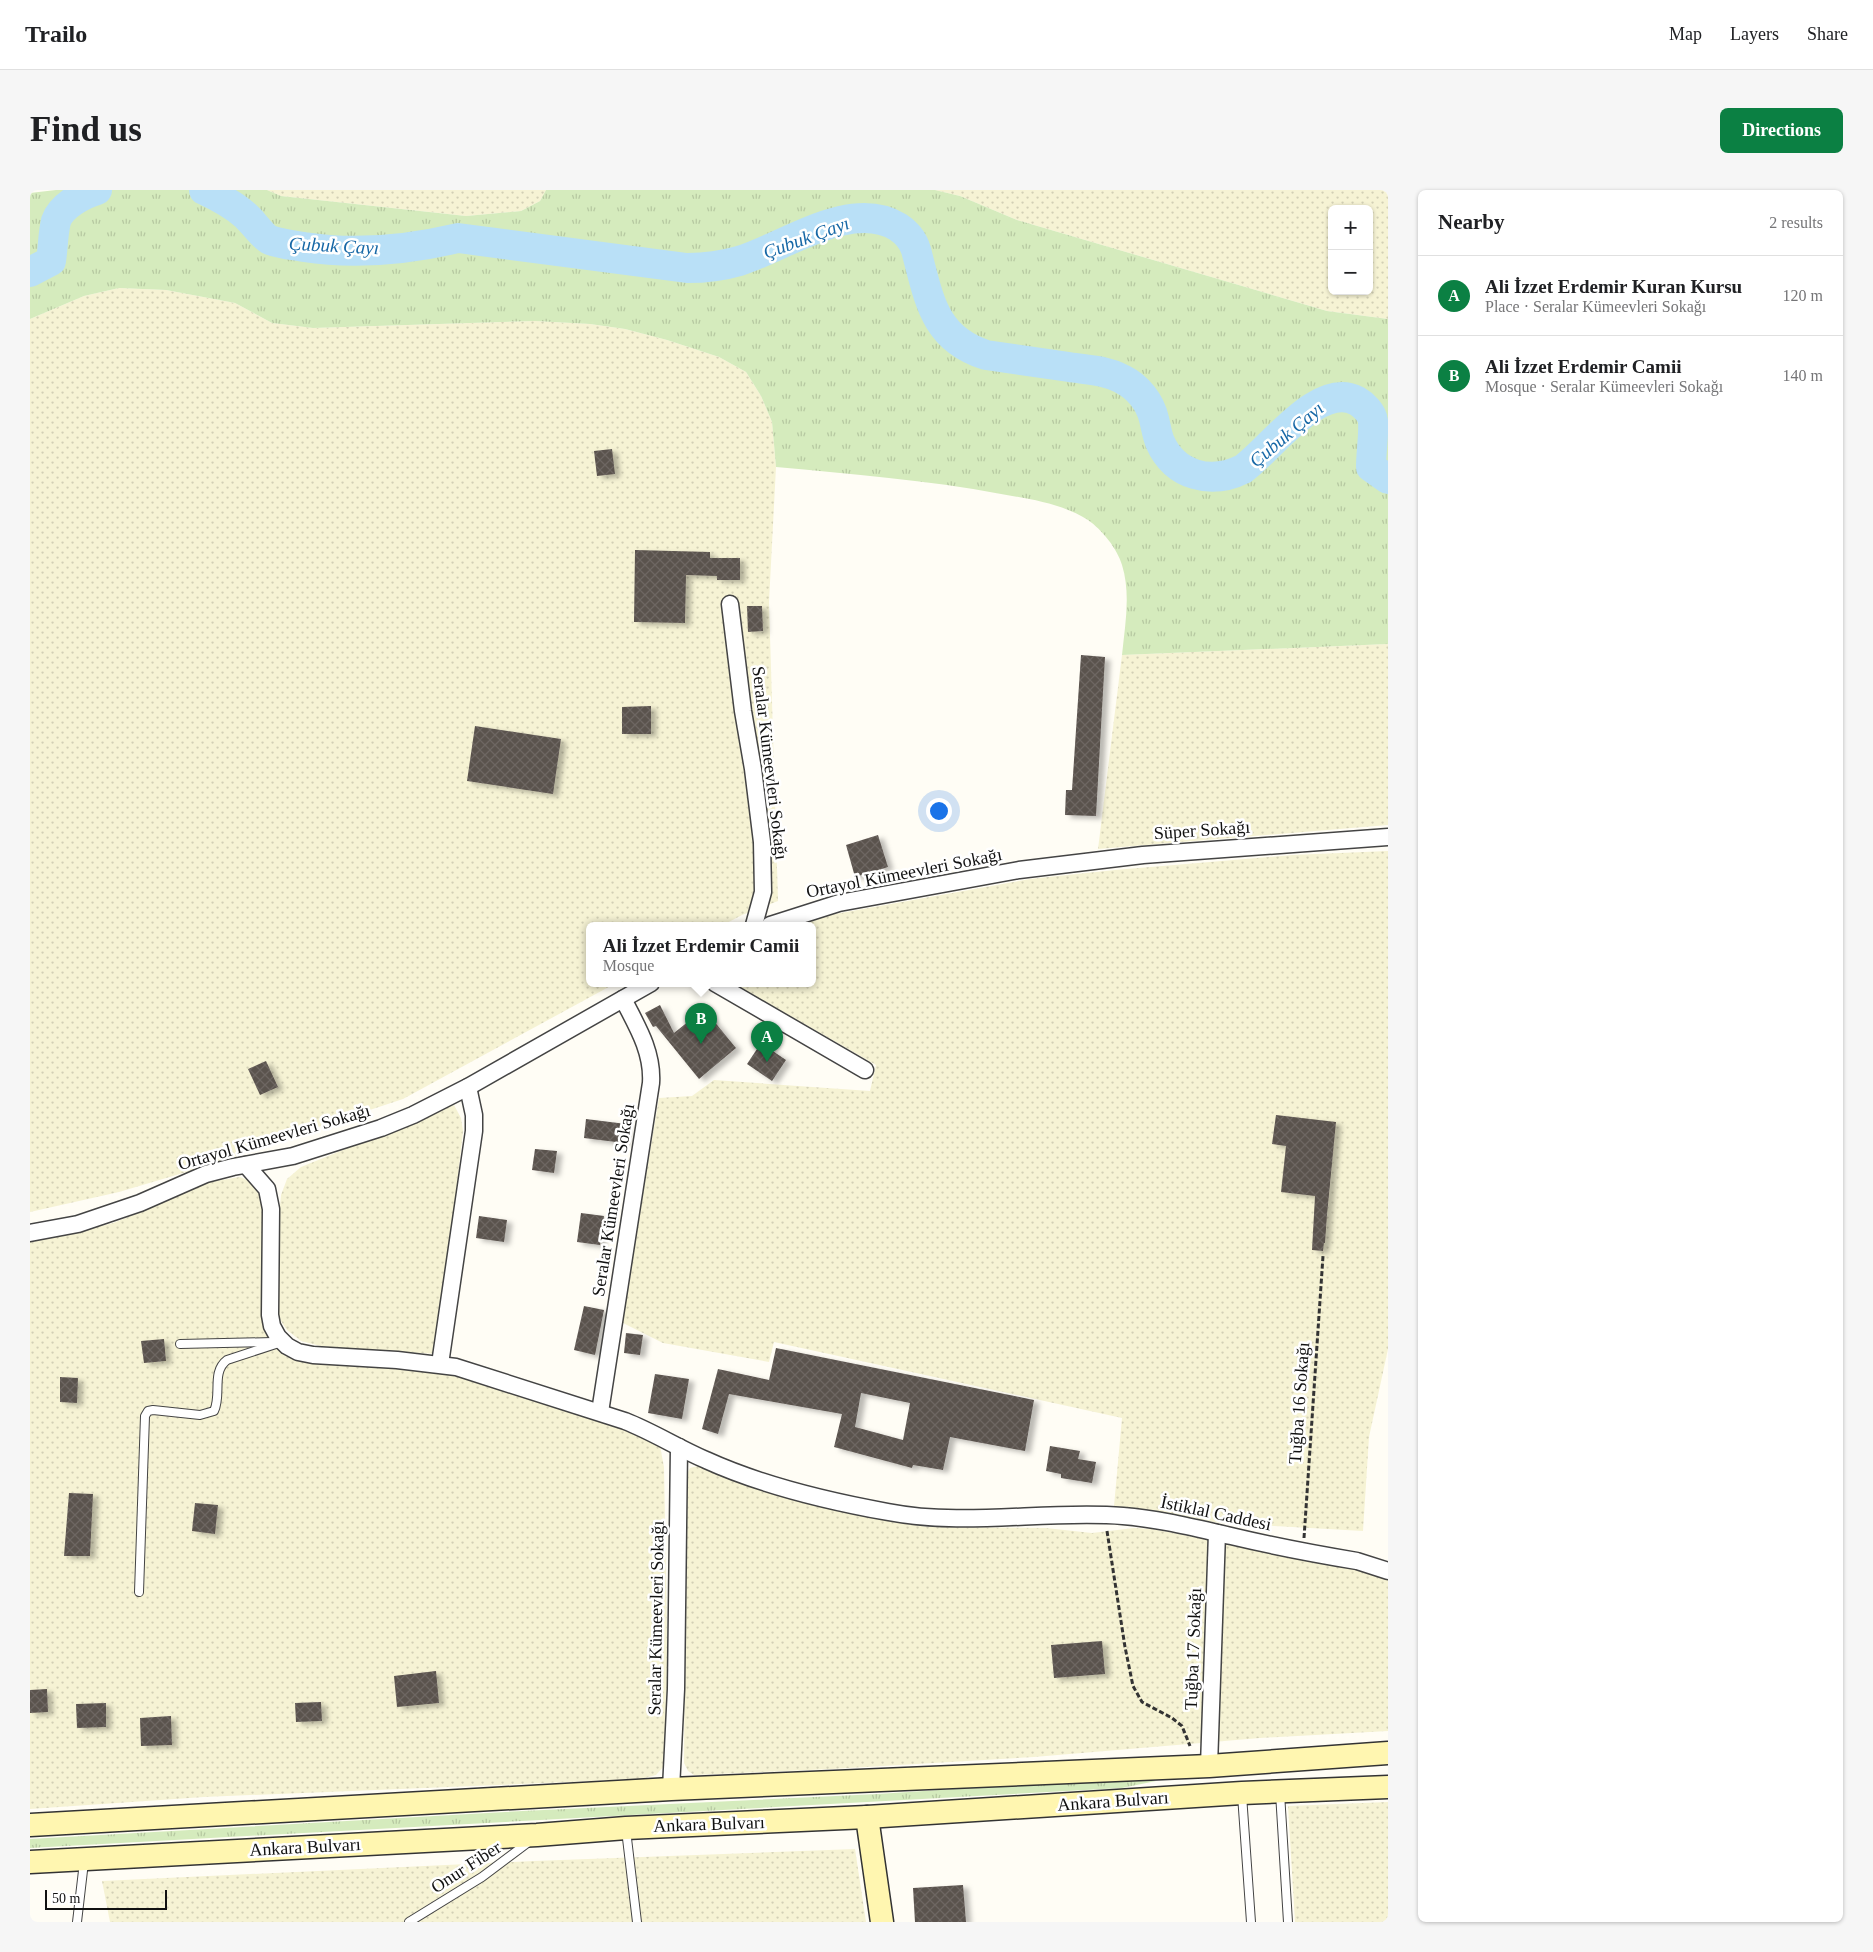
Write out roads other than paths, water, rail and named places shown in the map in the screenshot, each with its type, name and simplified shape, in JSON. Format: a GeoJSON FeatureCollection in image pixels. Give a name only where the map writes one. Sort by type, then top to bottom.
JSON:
{"type":"FeatureCollection","features":[{"type":"Feature","properties":{"kind":"main road","name":"Ankara Bulvarı"},"geometry":{"type":"LineString","coordinates":[[30,1826],[671,1790],[1208,1766],[1388,1753]]}},
{"type":"Feature","properties":{"kind":"main road","name":"Ankara Bulvarı"},"geometry":{"type":"LineString","coordinates":[[30,1862],[537,1835],[626,1828],[867,1817],[1242,1793],[1388,1787]]}},
{"type":"Feature","properties":{"kind":"main road"},"geometry":{"type":"LineString","coordinates":[[867,1817],[882,1922]]}},
{"type":"Feature","properties":{"kind":"street","name":"Seralar Kümeevleri Sokağı"},"geometry":{"type":"LineString","coordinates":[[730,604],[762,842],[763,892],[755,922]]}},
{"type":"Feature","properties":{"kind":"street","name":"Süper Sokağı"},"geometry":{"type":"LineString","coordinates":[[1019,870],[1143,855],[1388,836]]}},
{"type":"Feature","properties":{"kind":"street","name":"Ortayol Kümeevleri Sokağı"},"geometry":{"type":"LineString","coordinates":[[780,922],[840,903],[1019,870]]}},
{"type":"Feature","properties":{"kind":"street","name":"Ortayol Kümeevleri Sokağı"},"geometry":{"type":"LineString","coordinates":[[30,1234],[62,1228],[101,1217],[140,1203],[206,1174],[293,1156],[381,1128],[439,1103],[644,987]]}},
{"type":"Feature","properties":{"kind":"street"},"geometry":{"type":"LineString","coordinates":[[722,987],[865,1070]]}},
{"type":"Feature","properties":{"kind":"street","name":"Seralar Kümeevleri Sokağı"},"geometry":{"type":"LineString","coordinates":[[600,1412],[652,1077],[651,1060],[646,1046],[623,999]]}},
{"type":"Feature","properties":{"kind":"street"},"geometry":{"type":"LineString","coordinates":[[440,1364],[474,1131],[474,1115],[468,1087]]}},
{"type":"Feature","properties":{"kind":"street"},"geometry":{"type":"LineString","coordinates":[[246,1165],[266,1189],[269,1198],[271,1209],[270,1315],[272,1326],[282,1342],[298,1352],[313,1355],[440,1364],[471,1371],[644,1428],[678,1447]]}},
{"type":"Feature","properties":{"kind":"street","name":"Seralar Kümeevleri Sokağı"},"geometry":{"type":"LineString","coordinates":[[671,1790],[676,1689],[678,1447]]}},
{"type":"Feature","properties":{"kind":"street","name":"İstiklal Caddesi"},"geometry":{"type":"LineString","coordinates":[[678,1447],[725,1468],[768,1483],[804,1493],[916,1517],[1104,1515],[1161,1520],[1357,1562],[1388,1571]]}},
{"type":"Feature","properties":{"kind":"street","name":"Tuğba 17 Sokağı"},"geometry":{"type":"LineString","coordinates":[[1208,1766],[1217,1533]]}},
{"type":"Feature","properties":{"kind":"lane"},"geometry":{"type":"LineString","coordinates":[[180,1344],[282,1342]]}},
{"type":"Feature","properties":{"kind":"lane"},"geometry":{"type":"LineString","coordinates":[[138,1592],[145,1416],[153,1410],[200,1416],[214,1411],[218,1398],[218,1372],[221,1364],[227,1360],[282,1342]]}},
{"type":"Feature","properties":{"kind":"lane"},"geometry":{"type":"LineString","coordinates":[[1280,1791],[1288,1922]]}},
{"type":"Feature","properties":{"kind":"lane"},"geometry":{"type":"LineString","coordinates":[[1242,1793],[1251,1922]]}},
{"type":"Feature","properties":{"kind":"lane"},"geometry":{"type":"LineString","coordinates":[[626,1828],[637,1922]]}},
{"type":"Feature","properties":{"kind":"lane","name":"Onur Fiber"},"geometry":{"type":"LineString","coordinates":[[409,1922],[482,1877],[537,1835]]}},
{"type":"Feature","properties":{"kind":"lane"},"geometry":{"type":"LineString","coordinates":[[77,1922],[84,1858]]}},
{"type":"Feature","properties":{"kind":"waterway","name":"Çubuk Çayı"},"geometry":{"type":"LineString","coordinates":[[30,272],[51,261],[56,221],[63,210],[85,194],[97,190]]}},
{"type":"Feature","properties":{"kind":"waterway","name":"Çubuk Çayı"},"geometry":{"type":"LineString","coordinates":[[204,190],[241,212],[267,238],[287,244],[343,251],[362,251],[420,246],[458,238],[687,268],[700,268],[739,261],[797,236],[839,221],[860,218],[880,220],[898,227],[911,240],[916,250],[925,284],[936,314],[944,327],[955,338],[968,348],[986,355],[1103,372],[1128,382],[1138,391],[1150,407],[1159,439],[1167,454],[1184,470],[1195,474],[1219,476],[1243,469],[1281,433],[1312,408],[1327,400],[1342,397],[1357,401],[1371,415],[1373,421],[1371,467],[1388,479]]}},
{"type":"Feature","properties":{"kind":"place","name":"Ali İzzet Erdemir Camii"},"geometry":{"type":"Point","coordinates":[701,1044]}},
{"type":"Feature","properties":{"kind":"place","name":"Ali İzzet Erdemir Kuran Kursu"},"geometry":{"type":"Point","coordinates":[767,1062]}}]}
